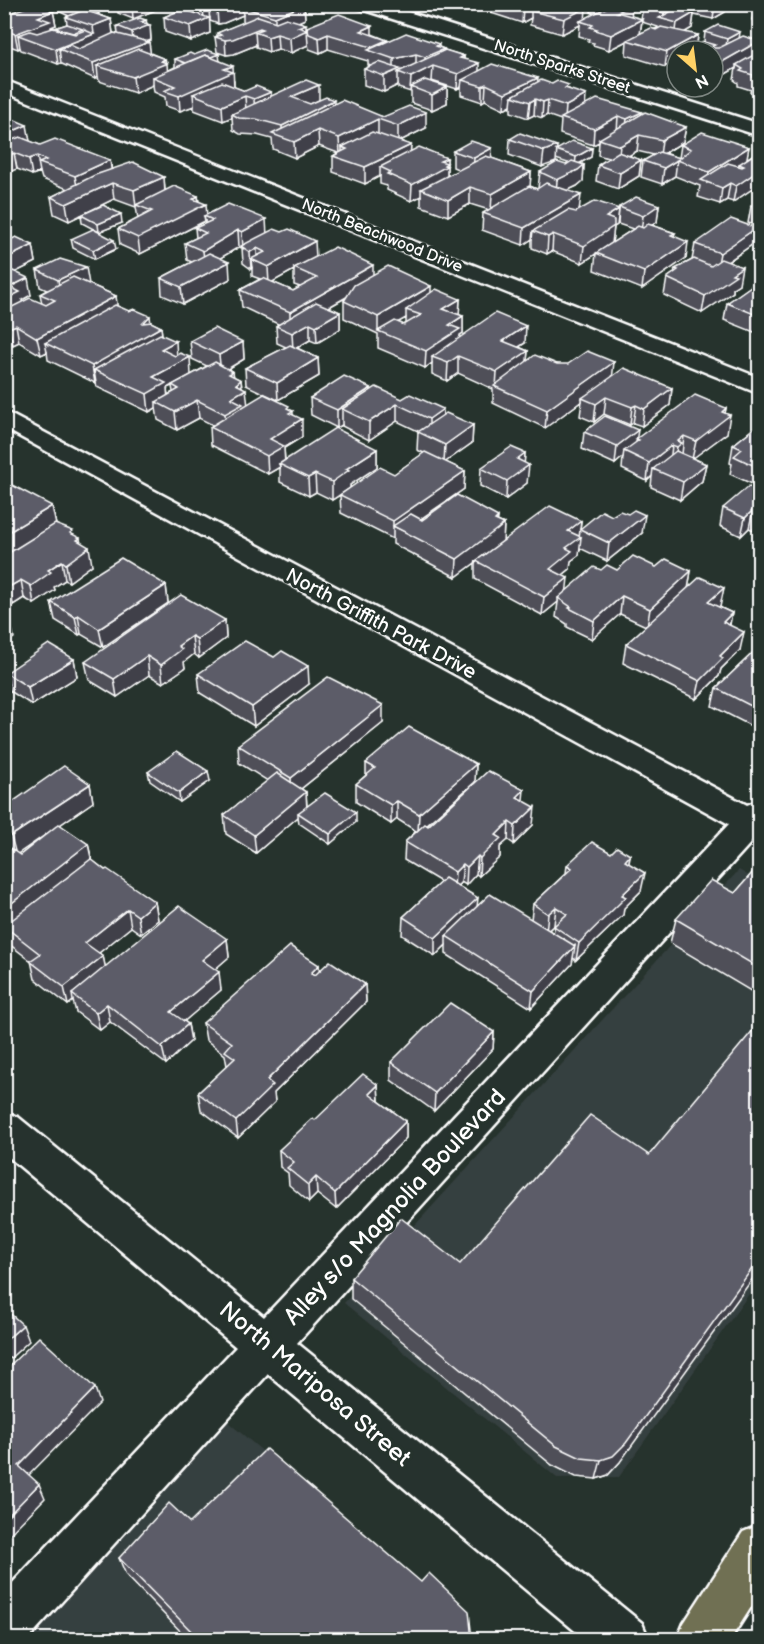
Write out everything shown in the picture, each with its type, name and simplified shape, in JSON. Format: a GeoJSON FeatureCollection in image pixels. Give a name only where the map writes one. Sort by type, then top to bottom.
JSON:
{"type":"FeatureCollection","features":[{"type":"Feature","properties":{"kind":"main road"},"geometry":{"type":"LineString","coordinates":[[701,1640],[759,1549]]}},
{"type":"Feature","properties":{"kind":"street"},"geometry":{"type":"LineString","coordinates":[[4,25],[58,4]]}},
{"type":"Feature","properties":{"kind":"street","name":"North Sparks Street"},"geometry":{"type":"LineString","coordinates":[[364,4],[759,130]]}},
{"type":"Feature","properties":{"kind":"street","name":"North Beachwood Drive"},"geometry":{"type":"LineString","coordinates":[[4,85],[759,387]]}},
{"type":"Feature","properties":{"kind":"street","name":"North Griffith Park Drive"},"geometry":{"type":"LineString","coordinates":[[4,418],[416,643],[757,820]]}},
{"type":"Feature","properties":{"kind":"street","name":"Alley s/o Magnolia Boulevard"},"geometry":{"type":"LineString","coordinates":[[4,1628],[757,820]]}},
{"type":"Feature","properties":{"kind":"street","name":"North Mariposa Street"},"geometry":{"type":"LineString","coordinates":[[4,1129],[625,1640]]}},
{"type":"Feature","properties":{"kind":"shaded area"},"geometry":{"type":"Polygon","coordinates":[[[739,870],[759,882],[759,1280],[619,1477],[557,1478],[344,1303],[739,870]]]}},
{"type":"Feature","properties":{"kind":"shaded area"},"geometry":{"type":"Polygon","coordinates":[[[222,1417],[472,1627],[473,1639],[20,1640],[222,1417]]]}},
{"type":"Feature","properties":{"kind":"building"},"geometry":{"type":"Polygon","coordinates":[[[35,4],[53,11],[38,17],[50,21],[15,34],[4,30],[4,15],[35,4]]]}},
{"type":"Feature","properties":{"kind":"building"},"geometry":{"type":"Polygon","coordinates":[[[60,4],[96,4],[98,5],[79,12],[60,4]]]}},
{"type":"Feature","properties":{"kind":"building"},"geometry":{"type":"Polygon","coordinates":[[[233,4],[217,9],[209,6],[233,4]]]}},
{"type":"Feature","properties":{"kind":"building"},"geometry":{"type":"Polygon","coordinates":[[[247,4],[304,5],[275,17],[242,7],[247,4]]]}},
{"type":"Feature","properties":{"kind":"building"},"geometry":{"type":"Polygon","coordinates":[[[512,4],[530,4],[523,8],[512,4]]]}},
{"type":"Feature","properties":{"kind":"building"},"geometry":{"type":"Polygon","coordinates":[[[544,4],[579,4],[586,8],[564,19],[531,11],[544,4]]]}},
{"type":"Feature","properties":{"kind":"building"},"geometry":{"type":"Polygon","coordinates":[[[592,4],[613,4],[605,8],[592,5],[592,4]]]}},
{"type":"Feature","properties":{"kind":"building"},"geometry":{"type":"Polygon","coordinates":[[[613,4],[632,6],[617,12],[642,19],[611,35],[595,30],[597,29],[590,27],[593,25],[580,21],[613,4]]]}},
{"type":"Feature","properties":{"kind":"building"},"geometry":{"type":"Polygon","coordinates":[[[648,4],[678,6],[664,13],[643,7],[648,4]]]}},
{"type":"Feature","properties":{"kind":"building"},"geometry":{"type":"Polygon","coordinates":[[[677,8],[694,13],[677,23],[659,18],[677,8]]]}},
{"type":"Feature","properties":{"kind":"building"},"geometry":{"type":"Polygon","coordinates":[[[183,9],[209,18],[190,26],[164,17],[183,9]]]}},
{"type":"Feature","properties":{"kind":"building"},"geometry":{"type":"Polygon","coordinates":[[[84,10],[111,19],[93,26],[66,17],[84,10]]]}},
{"type":"Feature","properties":{"kind":"building"},"geometry":{"type":"Polygon","coordinates":[[[339,14],[372,26],[361,31],[387,40],[371,47],[328,34],[319,38],[309,34],[307,27],[339,14]]]}},
{"type":"Feature","properties":{"kind":"building"},"geometry":{"type":"Polygon","coordinates":[[[258,16],[276,22],[286,18],[306,24],[298,27],[307,30],[290,38],[277,34],[268,37],[255,32],[263,29],[260,28],[233,39],[225,40],[215,37],[221,35],[217,33],[258,16]]]}},
{"type":"Feature","properties":{"kind":"building"},"geometry":{"type":"Polygon","coordinates":[[[140,18],[146,20],[141,22],[150,25],[132,32],[117,26],[140,18]]]}},
{"type":"Feature","properties":{"kind":"building"},"geometry":{"type":"Polygon","coordinates":[[[67,24],[83,29],[73,33],[55,28],[67,24]]]}},
{"type":"Feature","properties":{"kind":"building"},"geometry":{"type":"Polygon","coordinates":[[[718,25],[740,32],[727,39],[705,32],[718,25]]]}},
{"type":"Feature","properties":{"kind":"building"},"geometry":{"type":"Polygon","coordinates":[[[661,27],[698,35],[691,39],[665,39],[665,51],[627,40],[651,28],[656,30],[661,27]]]}},
{"type":"Feature","properties":{"kind":"building"},"geometry":{"type":"Polygon","coordinates":[[[53,28],[75,34],[85,30],[94,34],[56,49],[18,35],[53,28]]]}},
{"type":"Feature","properties":{"kind":"building"},"geometry":{"type":"Polygon","coordinates":[[[114,33],[149,42],[93,63],[59,49],[70,45],[79,49],[114,33]]]}},
{"type":"Feature","properties":{"kind":"building"},"geometry":{"type":"Polygon","coordinates":[[[406,33],[439,44],[436,46],[444,49],[425,57],[416,54],[394,59],[368,50],[406,33]]]}},
{"type":"Feature","properties":{"kind":"building"},"geometry":{"type":"Polygon","coordinates":[[[743,36],[759,41],[725,60],[725,45],[743,36]]]}},
{"type":"Feature","properties":{"kind":"building"},"geometry":{"type":"Polygon","coordinates":[[[138,49],[165,59],[161,61],[167,63],[133,77],[97,66],[138,49]]]}},
{"type":"Feature","properties":{"kind":"building"},"geometry":{"type":"Polygon","coordinates":[[[207,50],[219,54],[211,57],[205,55],[185,63],[175,59],[190,53],[194,55],[207,50]]]}},
{"type":"Feature","properties":{"kind":"building"},"geometry":{"type":"Polygon","coordinates":[[[445,50],[464,56],[460,58],[479,63],[458,74],[433,66],[411,77],[398,72],[445,50]]]}},
{"type":"Feature","properties":{"kind":"building"},"geometry":{"type":"Polygon","coordinates":[[[759,54],[759,79],[740,71],[743,69],[736,65],[759,54]]]}},
{"type":"Feature","properties":{"kind":"building"},"geometry":{"type":"Polygon","coordinates":[[[205,55],[233,66],[224,69],[233,72],[179,96],[164,91],[175,86],[153,77],[205,55]]]}},
{"type":"Feature","properties":{"kind":"building"},"geometry":{"type":"Polygon","coordinates":[[[379,62],[400,69],[384,76],[364,69],[379,62]]]}},
{"type":"Feature","properties":{"kind":"building"},"geometry":{"type":"Polygon","coordinates":[[[492,64],[538,78],[505,93],[486,84],[482,86],[462,80],[492,64]]]}},
{"type":"Feature","properties":{"kind":"building"},"geometry":{"type":"Polygon","coordinates":[[[306,80],[319,85],[291,97],[310,104],[326,97],[334,100],[282,126],[256,119],[239,118],[232,114],[306,80]]]}},
{"type":"Feature","properties":{"kind":"building"},"geometry":{"type":"Polygon","coordinates":[[[425,80],[447,87],[432,95],[411,87],[425,80]]]}},
{"type":"Feature","properties":{"kind":"building"},"geometry":{"type":"Polygon","coordinates":[[[541,80],[552,84],[557,81],[569,85],[565,88],[586,95],[566,106],[548,100],[543,102],[535,99],[530,102],[512,96],[541,80]]]}},
{"type":"Feature","properties":{"kind":"building"},"geometry":{"type":"Polygon","coordinates":[[[222,82],[245,91],[256,86],[271,92],[254,99],[245,96],[222,106],[193,94],[222,82]]]}},
{"type":"Feature","properties":{"kind":"building"},"geometry":{"type":"Polygon","coordinates":[[[597,99],[642,112],[627,119],[618,116],[594,129],[561,118],[597,99]]]}},
{"type":"Feature","properties":{"kind":"building"},"geometry":{"type":"Polygon","coordinates":[[[342,100],[383,117],[409,106],[426,112],[398,126],[378,119],[339,138],[318,130],[294,142],[272,134],[342,100]]]}},
{"type":"Feature","properties":{"kind":"building"},"geometry":{"type":"Polygon","coordinates":[[[645,112],[686,127],[662,140],[639,135],[620,146],[599,139],[645,112]]]}},
{"type":"Feature","properties":{"kind":"building"},"geometry":{"type":"Polygon","coordinates":[[[8,117],[27,125],[4,135],[4,119],[8,117]]]}},
{"type":"Feature","properties":{"kind":"building"},"geometry":{"type":"Polygon","coordinates":[[[372,132],[411,145],[365,167],[333,156],[347,149],[342,147],[372,132]]]}},
{"type":"Feature","properties":{"kind":"building"},"geometry":{"type":"Polygon","coordinates":[[[702,132],[749,147],[709,172],[677,160],[664,168],[643,161],[659,152],[680,158],[691,149],[681,145],[702,132]]]}},
{"type":"Feature","properties":{"kind":"building"},"geometry":{"type":"Polygon","coordinates":[[[520,133],[557,146],[544,151],[510,139],[520,133]]]}},
{"type":"Feature","properties":{"kind":"building"},"geometry":{"type":"Polygon","coordinates":[[[20,137],[40,145],[55,139],[110,160],[75,176],[39,163],[46,160],[37,156],[29,159],[14,153],[4,157],[4,143],[20,137]]]}},
{"type":"Feature","properties":{"kind":"building"},"geometry":{"type":"Polygon","coordinates":[[[471,141],[492,148],[474,158],[453,151],[471,141]]]}},
{"type":"Feature","properties":{"kind":"building"},"geometry":{"type":"Polygon","coordinates":[[[572,141],[592,148],[576,157],[556,150],[572,141]]]}},
{"type":"Feature","properties":{"kind":"building"},"geometry":{"type":"Polygon","coordinates":[[[419,147],[447,158],[440,161],[447,163],[444,165],[447,166],[412,185],[387,174],[391,172],[380,167],[419,147]]]}},
{"type":"Feature","properties":{"kind":"building"},"geometry":{"type":"Polygon","coordinates":[[[759,151],[759,171],[736,186],[730,183],[722,188],[701,180],[728,163],[744,166],[739,164],[759,151]]]}},
{"type":"Feature","properties":{"kind":"building"},"geometry":{"type":"Polygon","coordinates":[[[618,152],[641,160],[620,173],[598,165],[618,152]]]}},
{"type":"Feature","properties":{"kind":"building"},"geometry":{"type":"Polygon","coordinates":[[[486,156],[531,172],[492,194],[470,187],[448,200],[421,189],[486,156]]]}},
{"type":"Feature","properties":{"kind":"building"},"geometry":{"type":"Polygon","coordinates":[[[572,161],[584,165],[557,180],[540,172],[557,162],[566,165],[572,161]]]}},
{"type":"Feature","properties":{"kind":"building"},"geometry":{"type":"Polygon","coordinates":[[[133,162],[164,177],[134,190],[112,183],[66,204],[51,197],[95,175],[133,162]]]}},
{"type":"Feature","properties":{"kind":"building"},"geometry":{"type":"Polygon","coordinates":[[[546,183],[581,195],[524,228],[483,213],[529,186],[537,189],[546,183]]]}},
{"type":"Feature","properties":{"kind":"building"},"geometry":{"type":"Polygon","coordinates":[[[174,186],[198,196],[193,199],[206,204],[138,238],[118,229],[152,211],[136,205],[174,186]]]}},
{"type":"Feature","properties":{"kind":"building"},"geometry":{"type":"Polygon","coordinates":[[[636,197],[659,205],[643,216],[619,207],[636,197]]]}},
{"type":"Feature","properties":{"kind":"building"},"geometry":{"type":"Polygon","coordinates":[[[759,200],[759,209],[751,206],[759,200]]]}},
{"type":"Feature","properties":{"kind":"building"},"geometry":{"type":"Polygon","coordinates":[[[595,201],[619,209],[606,217],[614,220],[614,226],[584,246],[553,234],[548,237],[533,231],[568,210],[576,212],[595,201]]]}},
{"type":"Feature","properties":{"kind":"building"},"geometry":{"type":"Polygon","coordinates":[[[228,204],[266,219],[242,232],[238,230],[203,251],[185,243],[206,233],[195,228],[213,220],[204,216],[228,204]]]}},
{"type":"Feature","properties":{"kind":"building"},"geometry":{"type":"Polygon","coordinates":[[[103,205],[121,214],[98,224],[81,215],[103,205]]]}},
{"type":"Feature","properties":{"kind":"building"},"geometry":{"type":"Polygon","coordinates":[[[731,219],[756,228],[720,253],[695,244],[731,219]]]}},
{"type":"Feature","properties":{"kind":"building"},"geometry":{"type":"Polygon","coordinates":[[[648,224],[675,233],[671,235],[688,242],[644,272],[596,253],[638,226],[643,228],[648,224]]]}},
{"type":"Feature","properties":{"kind":"building"},"geometry":{"type":"Polygon","coordinates":[[[93,229],[114,240],[93,250],[71,239],[93,229]]]}},
{"type":"Feature","properties":{"kind":"building"},"geometry":{"type":"Polygon","coordinates":[[[274,229],[282,232],[289,229],[315,241],[268,267],[251,259],[265,252],[257,248],[250,252],[241,246],[274,229]]]}},
{"type":"Feature","properties":{"kind":"building"},"geometry":{"type":"Polygon","coordinates":[[[16,237],[33,245],[9,257],[4,255],[4,243],[16,237]]]}},
{"type":"Feature","properties":{"kind":"building"},"geometry":{"type":"Polygon","coordinates":[[[335,247],[373,265],[290,312],[240,290],[263,278],[293,291],[317,278],[294,268],[335,247]]]}},
{"type":"Feature","properties":{"kind":"building"},"geometry":{"type":"Polygon","coordinates":[[[209,253],[229,262],[181,287],[161,278],[209,253]]]}},
{"type":"Feature","properties":{"kind":"building"},"geometry":{"type":"Polygon","coordinates":[[[60,259],[86,267],[58,280],[37,270],[60,259]]]}},
{"type":"Feature","properties":{"kind":"building"},"geometry":{"type":"Polygon","coordinates":[[[694,259],[711,266],[721,259],[742,267],[732,274],[736,275],[705,296],[667,278],[678,270],[675,269],[694,259]]]}},
{"type":"Feature","properties":{"kind":"building"},"geometry":{"type":"Polygon","coordinates":[[[388,266],[431,286],[378,317],[344,301],[354,285],[388,266]]]}},
{"type":"Feature","properties":{"kind":"building"},"geometry":{"type":"Polygon","coordinates":[[[13,271],[28,278],[10,287],[20,292],[4,300],[4,274],[13,271]]]}},
{"type":"Feature","properties":{"kind":"building"},"geometry":{"type":"Polygon","coordinates":[[[73,277],[116,296],[37,338],[16,325],[9,328],[4,325],[4,311],[30,298],[46,305],[55,300],[40,294],[73,277]]]}},
{"type":"Feature","properties":{"kind":"building"},"geometry":{"type":"Polygon","coordinates":[[[758,281],[759,316],[727,303],[758,281]]]}},
{"type":"Feature","properties":{"kind":"building"},"geometry":{"type":"Polygon","coordinates":[[[436,289],[460,299],[443,309],[463,316],[449,325],[460,329],[426,351],[378,331],[395,321],[404,325],[421,315],[406,310],[436,289]]]}},
{"type":"Feature","properties":{"kind":"building"},"geometry":{"type":"Polygon","coordinates":[[[316,302],[340,312],[316,326],[310,323],[292,333],[276,326],[316,302]]]}},
{"type":"Feature","properties":{"kind":"building"},"geometry":{"type":"Polygon","coordinates":[[[115,305],[129,311],[134,309],[150,316],[143,323],[151,322],[161,327],[92,366],[45,343],[115,305]]]}},
{"type":"Feature","properties":{"kind":"building"},"geometry":{"type":"Polygon","coordinates":[[[495,313],[526,326],[503,341],[528,351],[497,372],[458,356],[448,363],[432,357],[495,313]]]}},
{"type":"Feature","properties":{"kind":"building"},"geometry":{"type":"Polygon","coordinates":[[[214,328],[243,342],[219,355],[190,341],[214,328]]]}},
{"type":"Feature","properties":{"kind":"building"},"geometry":{"type":"Polygon","coordinates":[[[160,334],[176,341],[161,349],[175,356],[180,353],[190,357],[153,377],[166,383],[147,394],[94,370],[160,334]]]}},
{"type":"Feature","properties":{"kind":"building"},"geometry":{"type":"Polygon","coordinates":[[[290,345],[318,358],[277,383],[245,368],[290,345]]]}},
{"type":"Feature","properties":{"kind":"building"},"geometry":{"type":"Polygon","coordinates":[[[587,351],[614,362],[547,410],[494,386],[535,355],[557,364],[568,364],[587,351]]]}},
{"type":"Feature","properties":{"kind":"building"},"geometry":{"type":"Polygon","coordinates":[[[215,362],[233,372],[229,374],[241,380],[236,384],[246,389],[231,398],[243,404],[225,414],[197,400],[175,412],[156,402],[179,389],[172,385],[215,362]]]}},
{"type":"Feature","properties":{"kind":"building"},"geometry":{"type":"Polygon","coordinates":[[[624,368],[672,388],[644,409],[606,397],[596,404],[582,398],[624,368]]]}},
{"type":"Feature","properties":{"kind":"building"},"geometry":{"type":"Polygon","coordinates":[[[344,376],[371,388],[337,410],[310,398],[344,376]]]}},
{"type":"Feature","properties":{"kind":"building"},"geometry":{"type":"Polygon","coordinates":[[[376,387],[402,399],[410,394],[443,409],[429,419],[397,404],[369,422],[342,409],[376,387]]]}},
{"type":"Feature","properties":{"kind":"building"},"geometry":{"type":"Polygon","coordinates":[[[264,394],[289,406],[287,408],[293,411],[289,413],[302,419],[270,439],[284,446],[267,456],[210,427],[264,394]]]}},
{"type":"Feature","properties":{"kind":"building"},"geometry":{"type":"Polygon","coordinates":[[[695,395],[726,408],[722,412],[730,415],[696,441],[684,436],[678,441],[682,443],[677,447],[672,445],[649,463],[624,451],[639,440],[636,439],[695,395]]]}},
{"type":"Feature","properties":{"kind":"building"},"geometry":{"type":"Polygon","coordinates":[[[446,413],[473,425],[445,445],[418,432],[446,413]]]}},
{"type":"Feature","properties":{"kind":"building"},"geometry":{"type":"Polygon","coordinates":[[[605,416],[638,430],[617,446],[584,432],[605,416]]]}},
{"type":"Feature","properties":{"kind":"building"},"geometry":{"type":"Polygon","coordinates":[[[759,424],[759,468],[734,456],[742,449],[733,445],[759,424]]]}},
{"type":"Feature","properties":{"kind":"building"},"geometry":{"type":"Polygon","coordinates":[[[335,428],[377,449],[346,469],[349,470],[332,482],[315,474],[308,478],[279,464],[335,428]]]}},
{"type":"Feature","properties":{"kind":"building"},"geometry":{"type":"Polygon","coordinates":[[[511,447],[525,453],[517,459],[529,465],[507,481],[481,468],[511,447]]]}},
{"type":"Feature","properties":{"kind":"building"},"geometry":{"type":"Polygon","coordinates":[[[676,451],[706,464],[683,482],[653,469],[676,451]]]}},
{"type":"Feature","properties":{"kind":"building"},"geometry":{"type":"Polygon","coordinates":[[[425,452],[465,471],[393,521],[340,495],[380,467],[394,474],[425,452]]]}},
{"type":"Feature","properties":{"kind":"building"},"geometry":{"type":"Polygon","coordinates":[[[10,484],[52,506],[4,535],[4,487],[10,484]]]}},
{"type":"Feature","properties":{"kind":"building"},"geometry":{"type":"Polygon","coordinates":[[[749,486],[759,490],[759,513],[753,510],[745,518],[723,508],[749,486]]]}},
{"type":"Feature","properties":{"kind":"building"},"geometry":{"type":"Polygon","coordinates":[[[457,495],[498,517],[495,520],[504,524],[457,559],[393,526],[411,514],[422,520],[457,495]]]}},
{"type":"Feature","properties":{"kind":"building"},"geometry":{"type":"Polygon","coordinates":[[[550,506],[581,521],[568,531],[581,537],[566,548],[572,551],[550,569],[568,578],[544,597],[476,561],[550,506]]]}},
{"type":"Feature","properties":{"kind":"building"},"geometry":{"type":"Polygon","coordinates":[[[634,510],[645,515],[609,543],[580,529],[602,511],[612,516],[620,511],[628,514],[634,510]]]}},
{"type":"Feature","properties":{"kind":"building"},"geometry":{"type":"Polygon","coordinates":[[[55,524],[73,531],[70,533],[80,538],[77,540],[89,547],[66,564],[62,561],[48,570],[51,572],[31,586],[21,580],[9,587],[4,585],[4,556],[55,524]]]}},
{"type":"Feature","properties":{"kind":"building"},"geometry":{"type":"Polygon","coordinates":[[[633,556],[656,567],[666,559],[691,571],[650,609],[622,596],[594,621],[569,608],[571,607],[558,598],[594,567],[601,570],[607,565],[617,570],[633,556]]]}},
{"type":"Feature","properties":{"kind":"building"},"geometry":{"type":"Polygon","coordinates":[[[121,558],[166,585],[99,629],[78,615],[75,617],[51,602],[121,558]]]}},
{"type":"Feature","properties":{"kind":"building"},"geometry":{"type":"Polygon","coordinates":[[[700,577],[724,588],[708,602],[732,613],[723,622],[744,632],[720,656],[723,658],[700,681],[626,644],[700,577]]]}},
{"type":"Feature","properties":{"kind":"building"},"geometry":{"type":"Polygon","coordinates":[[[181,595],[225,620],[197,639],[192,636],[178,646],[182,649],[161,665],[147,656],[114,679],[85,662],[181,595]]]}},
{"type":"Feature","properties":{"kind":"building"},"geometry":{"type":"Polygon","coordinates":[[[245,641],[274,657],[282,651],[308,666],[252,707],[198,674],[245,641]]]}},
{"type":"Feature","properties":{"kind":"building"},"geometry":{"type":"Polygon","coordinates":[[[49,644],[74,659],[28,687],[6,673],[49,644]]]}},
{"type":"Feature","properties":{"kind":"building"},"geometry":{"type":"Polygon","coordinates":[[[759,647],[759,710],[716,688],[759,647]]]}},
{"type":"Feature","properties":{"kind":"building"},"geometry":{"type":"Polygon","coordinates":[[[328,677],[383,705],[291,778],[238,745],[328,677]]]}},
{"type":"Feature","properties":{"kind":"building"},"geometry":{"type":"Polygon","coordinates":[[[409,727],[476,764],[419,814],[397,801],[391,805],[356,784],[375,768],[366,763],[409,727]]]}},
{"type":"Feature","properties":{"kind":"building"},"geometry":{"type":"Polygon","coordinates":[[[177,751],[208,771],[179,793],[148,772],[177,751]]]}},
{"type":"Feature","properties":{"kind":"building"},"geometry":{"type":"Polygon","coordinates":[[[64,766],[90,784],[11,836],[4,832],[4,808],[64,766]]]}},
{"type":"Feature","properties":{"kind":"building"},"geometry":{"type":"Polygon","coordinates":[[[488,771],[524,790],[517,797],[535,807],[515,826],[509,822],[496,835],[501,838],[480,858],[478,856],[467,867],[463,864],[455,872],[405,842],[425,824],[428,826],[488,771]]]}},
{"type":"Feature","properties":{"kind":"building"},"geometry":{"type":"Polygon","coordinates":[[[277,773],[306,792],[254,835],[224,815],[277,773]]]}},
{"type":"Feature","properties":{"kind":"building"},"geometry":{"type":"Polygon","coordinates":[[[325,793],[356,812],[330,834],[298,813],[325,793]]]}},
{"type":"Feature","properties":{"kind":"building"},"geometry":{"type":"Polygon","coordinates":[[[59,824],[88,844],[4,909],[4,844],[20,855],[59,824]]]}},
{"type":"Feature","properties":{"kind":"building"},"geometry":{"type":"Polygon","coordinates":[[[592,842],[611,853],[617,847],[630,855],[625,861],[645,873],[622,895],[626,897],[579,943],[554,926],[567,914],[556,907],[548,914],[533,904],[572,868],[567,865],[592,842]]]}},
{"type":"Feature","properties":{"kind":"building"},"geometry":{"type":"Polygon","coordinates":[[[91,859],[155,902],[138,916],[128,909],[85,943],[103,956],[64,987],[30,961],[40,954],[4,926],[91,859]]]}},
{"type":"Feature","properties":{"kind":"building"},"geometry":{"type":"Polygon","coordinates":[[[759,865],[759,968],[676,919],[711,880],[735,893],[759,865]]]}},
{"type":"Feature","properties":{"kind":"building"},"geometry":{"type":"Polygon","coordinates":[[[445,878],[478,898],[435,938],[403,917],[445,878]]]}},
{"type":"Feature","properties":{"kind":"building"},"geometry":{"type":"Polygon","coordinates":[[[490,894],[575,946],[533,991],[446,936],[490,894]]]}},
{"type":"Feature","properties":{"kind":"building"},"geometry":{"type":"Polygon","coordinates":[[[179,906],[227,939],[202,960],[219,972],[171,1012],[188,1024],[162,1047],[107,1004],[96,1013],[72,994],[179,906]]]}},
{"type":"Feature","properties":{"kind":"building"},"geometry":{"type":"Polygon","coordinates":[[[290,946],[319,965],[311,973],[315,975],[330,961],[365,984],[267,1080],[273,1085],[236,1121],[198,1093],[235,1058],[225,1051],[232,1043],[203,1023],[290,946]]]}},
{"type":"Feature","properties":{"kind":"building"},"geometry":{"type":"Polygon","coordinates":[[[450,1003],[494,1032],[435,1093],[391,1062],[450,1003]]]}},
{"type":"Feature","properties":{"kind":"building"},"geometry":{"type":"Polygon","coordinates":[[[754,1029],[759,1032],[759,1259],[626,1443],[613,1456],[601,1460],[581,1458],[556,1446],[351,1278],[401,1218],[460,1264],[590,1115],[649,1155],[754,1029]]]}},
{"type":"Feature","properties":{"kind":"building"},"geometry":{"type":"Polygon","coordinates":[[[363,1074],[378,1085],[369,1094],[406,1121],[335,1193],[316,1177],[308,1185],[287,1168],[294,1162],[279,1150],[313,1118],[315,1120],[363,1074]]]}},
{"type":"Feature","properties":{"kind":"building"},"geometry":{"type":"Polygon","coordinates":[[[4,1308],[23,1325],[4,1342],[4,1308]]]}},
{"type":"Feature","properties":{"kind":"building"},"geometry":{"type":"Polygon","coordinates":[[[39,1337],[95,1388],[19,1466],[39,1484],[4,1520],[4,1371],[39,1337]]]}},
{"type":"Feature","properties":{"kind":"building"},"geometry":{"type":"Polygon","coordinates":[[[266,1449],[421,1582],[429,1573],[469,1611],[472,1640],[200,1640],[119,1558],[169,1503],[190,1523],[266,1449]]]}}]}
